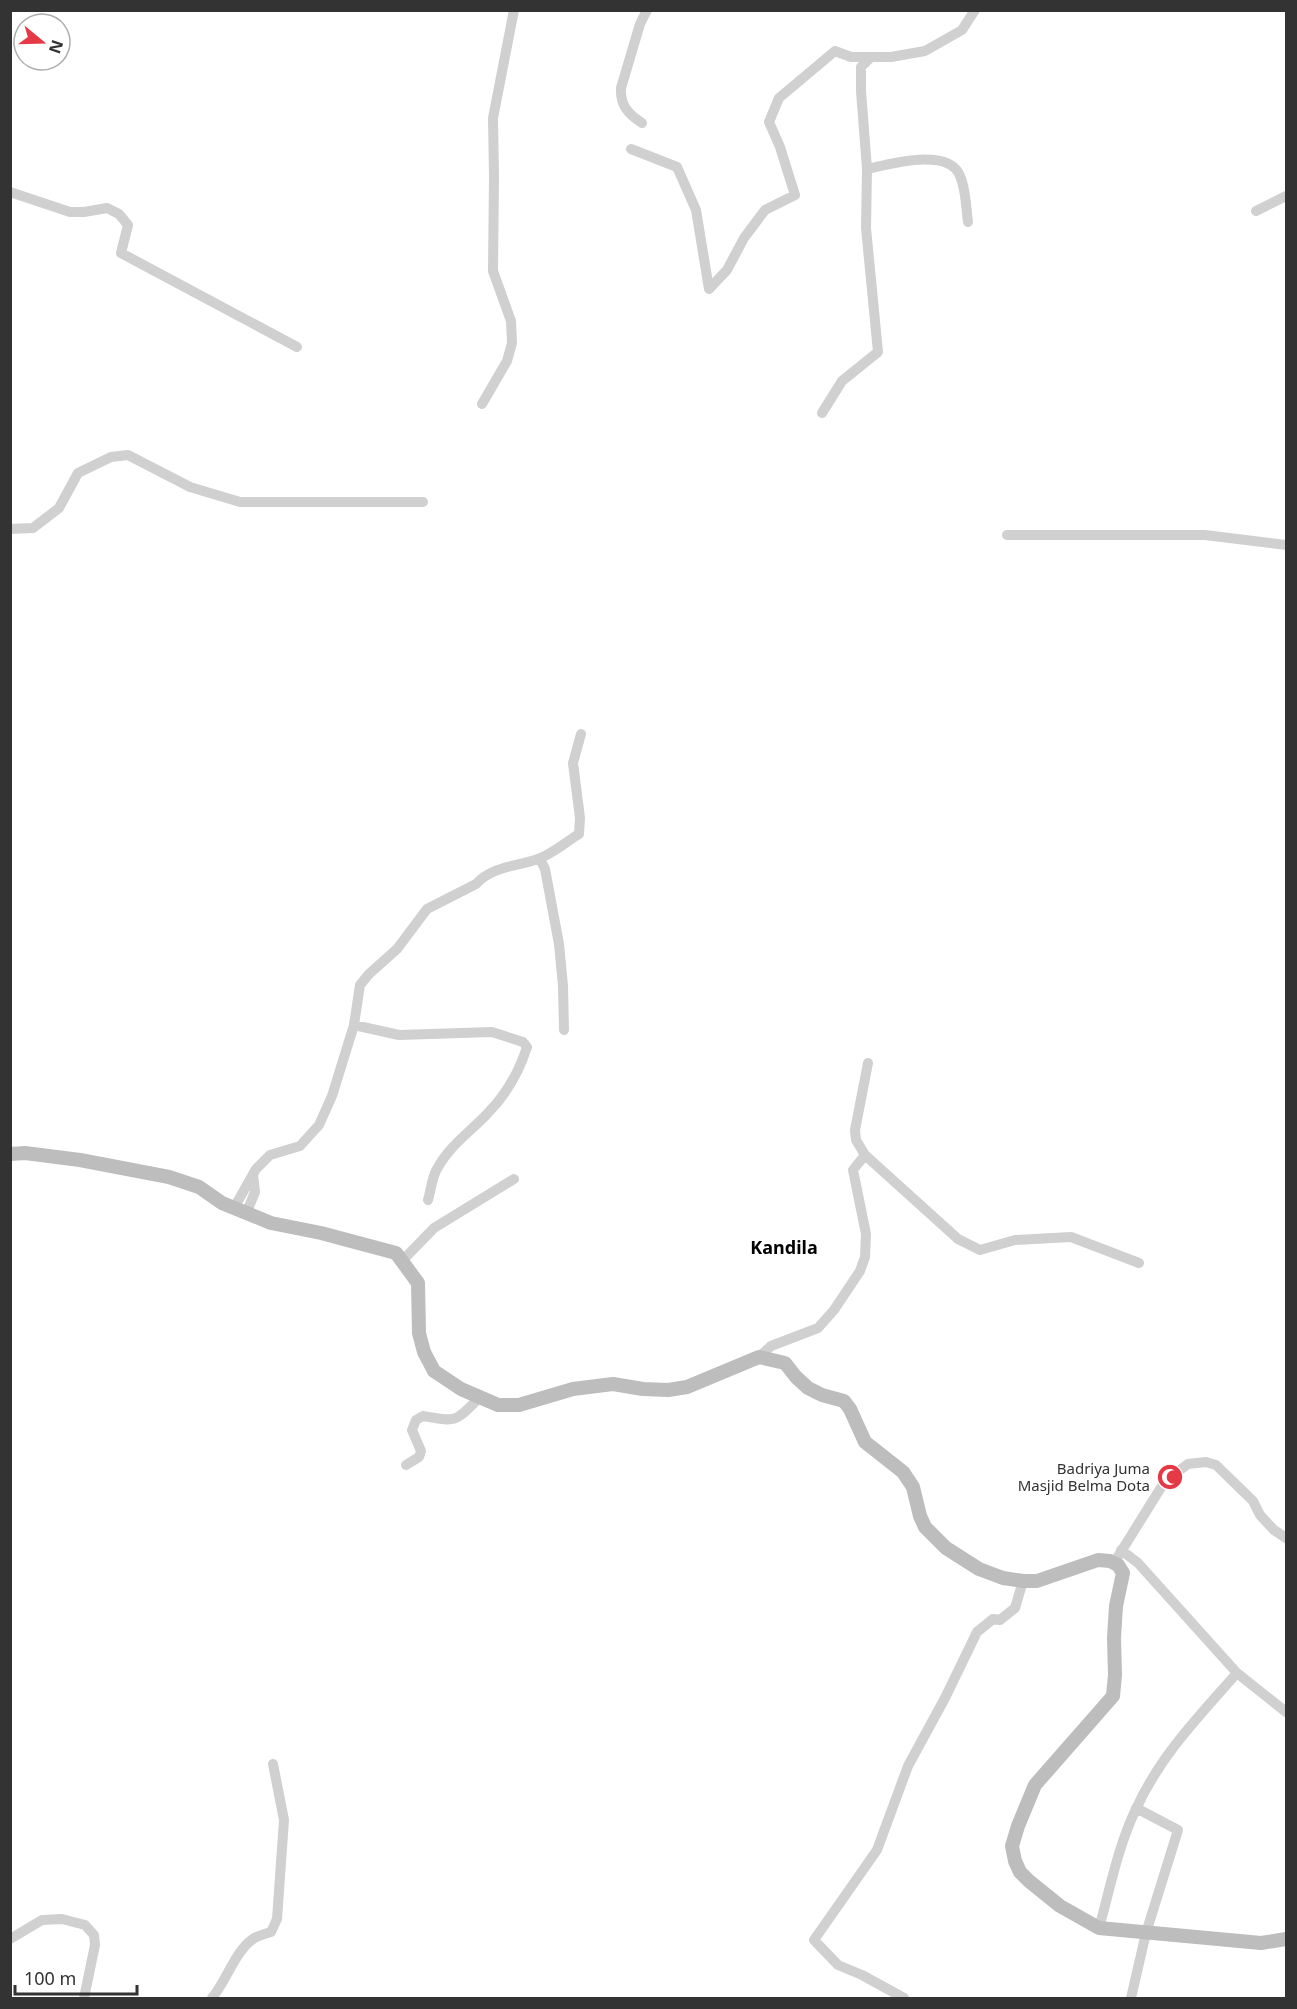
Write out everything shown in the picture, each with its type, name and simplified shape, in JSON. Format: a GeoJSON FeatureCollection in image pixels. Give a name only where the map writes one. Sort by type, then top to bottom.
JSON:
{"type":"FeatureCollection","features":[{"type":"Feature","properties":{"kind":"main road"},"geometry":{"type":"LineString","coordinates":[[10,1154],[25,1153],[80,1160],[169,1177],[199,1188],[222,1203],[271,1223],[396,1253],[418,1283],[419,1333],[424,1352],[434,1371],[461,1389],[498,1405],[519,1405],[573,1389],[613,1384],[668,1390],[687,1386],[759,1357],[785,1363],[808,1388],[843,1401],[850,1409],[865,1442],[903,1472],[912,1487],[925,1527],[946,1548],[979,1569],[1003,1578],[1037,1581],[1098,1560],[1117,1556],[1123,1573],[1115,1617],[1116,1675],[1113,1696],[1035,1785],[1012,1846],[1020,1872],[1060,1906],[1099,1928],[1261,1943],[1287,1939]]}},
{"type":"Feature","properties":{"kind":"street"},"geometry":{"type":"LineString","coordinates":[[482,404],[507,361],[512,343],[511,321],[493,271],[493,118],[514,10]]}},
{"type":"Feature","properties":{"kind":"street"},"geometry":{"type":"LineString","coordinates":[[642,123],[630,116],[623,107],[620,96],[640,24],[647,10]]}},
{"type":"Feature","properties":{"kind":"street"},"geometry":{"type":"LineString","coordinates":[[631,149],[677,167],[696,210],[709,289],[727,270],[744,238],[765,210],[795,195],[780,147],[769,122],[779,98],[835,51],[851,57],[891,57],[925,51],[962,30],[975,10]]}},
{"type":"Feature","properties":{"kind":"street"},"geometry":{"type":"LineString","coordinates":[[822,413],[842,381],[878,352],[866,228],[867,169],[861,74],[861,67],[871,57]]}},
{"type":"Feature","properties":{"kind":"street"},"geometry":{"type":"LineString","coordinates":[[867,169],[903,161],[930,160],[953,165],[960,175],[968,222]]}},
{"type":"Feature","properties":{"kind":"street"},"geometry":{"type":"LineString","coordinates":[[10,192],[70,212],[107,208],[119,214],[128,225],[121,253],[297,347]]}},
{"type":"Feature","properties":{"kind":"street"},"geometry":{"type":"LineString","coordinates":[[1257,211],[1287,196]]}},
{"type":"Feature","properties":{"kind":"street"},"geometry":{"type":"LineString","coordinates":[[10,529],[33,528],[59,508],[78,473],[111,457],[128,455],[190,487],[240,502],[423,502]]}},
{"type":"Feature","properties":{"kind":"street"},"geometry":{"type":"LineString","coordinates":[[1007,536],[1205,535],[1287,545]]}},
{"type":"Feature","properties":{"kind":"street"},"geometry":{"type":"LineString","coordinates":[[240,1211],[253,1173],[270,1155],[300,1146],[319,1125],[332,1096],[354,1024],[360,985],[397,949],[427,909],[476,884],[481,878],[496,870],[540,859],[579,834],[580,818],[573,763],[581,734]]}},
{"type":"Feature","properties":{"kind":"street"},"geometry":{"type":"LineString","coordinates":[[540,859],[545,869],[559,944],[564,986],[564,1030]]}},
{"type":"Feature","properties":{"kind":"street"},"geometry":{"type":"LineString","coordinates":[[354,1024],[399,1035],[492,1032],[524,1042],[527,1047],[520,1068],[501,1098],[461,1137],[436,1169],[428,1200]]}},
{"type":"Feature","properties":{"kind":"street"},"geometry":{"type":"LineString","coordinates":[[868,1063],[855,1130],[856,1140],[865,1155],[958,1239],[980,1250],[1015,1240],[1071,1237],[1139,1263]]}},
{"type":"Feature","properties":{"kind":"street"},"geometry":{"type":"LineString","coordinates":[[759,1357],[771,1346],[818,1328],[845,1296],[860,1271],[865,1257],[866,1234],[853,1170],[865,1155]]}},
{"type":"Feature","properties":{"kind":"street"},"geometry":{"type":"LineString","coordinates":[[402,1261],[434,1228],[514,1179]]}},
{"type":"Feature","properties":{"kind":"street"},"geometry":{"type":"LineString","coordinates":[[406,1465],[419,1457],[421,1451],[412,1430],[416,1420],[423,1416],[452,1421],[461,1416],[480,1397]]}},
{"type":"Feature","properties":{"kind":"street"},"geometry":{"type":"LineString","coordinates":[[1287,1538],[1274,1530],[1260,1515],[1253,1501],[1216,1465],[1206,1462],[1188,1464],[1165,1480],[1117,1556],[1138,1563],[1237,1673],[1287,1712]]}},
{"type":"Feature","properties":{"kind":"street"},"geometry":{"type":"LineString","coordinates":[[904,1998],[838,1965],[814,1940],[877,1850],[908,1766],[945,1698],[976,1632],[993,1619],[1000,1620],[1015,1608],[1023,1581]]}},
{"type":"Feature","properties":{"kind":"street"},"geometry":{"type":"LineString","coordinates":[[1099,1928],[1126,1832],[1136,1808],[1172,1747],[1237,1673]]}},
{"type":"Feature","properties":{"kind":"street"},"geometry":{"type":"LineString","coordinates":[[212,1998],[242,1951],[253,1939],[271,1932],[277,1919],[284,1820],[273,1764]]}},
{"type":"Feature","properties":{"kind":"street"},"geometry":{"type":"LineString","coordinates":[[1131,1998],[1146,1934],[1178,1830],[1136,1808]]}},
{"type":"Feature","properties":{"kind":"street"},"geometry":{"type":"LineString","coordinates":[[10,1939],[42,1920],[62,1919],[85,1925],[94,1935],[95,1945],[84,1998]]}},
{"type":"Feature","properties":{"kind":"place","name":"Badriya Juma Masjid Belma Dota"},"geometry":{"type":"Point","coordinates":[1170,1477]}},
{"type":"Feature","properties":{"kind":"district","name":"Kandila"},"geometry":{"type":"Point","coordinates":[784,1247]}}]}
